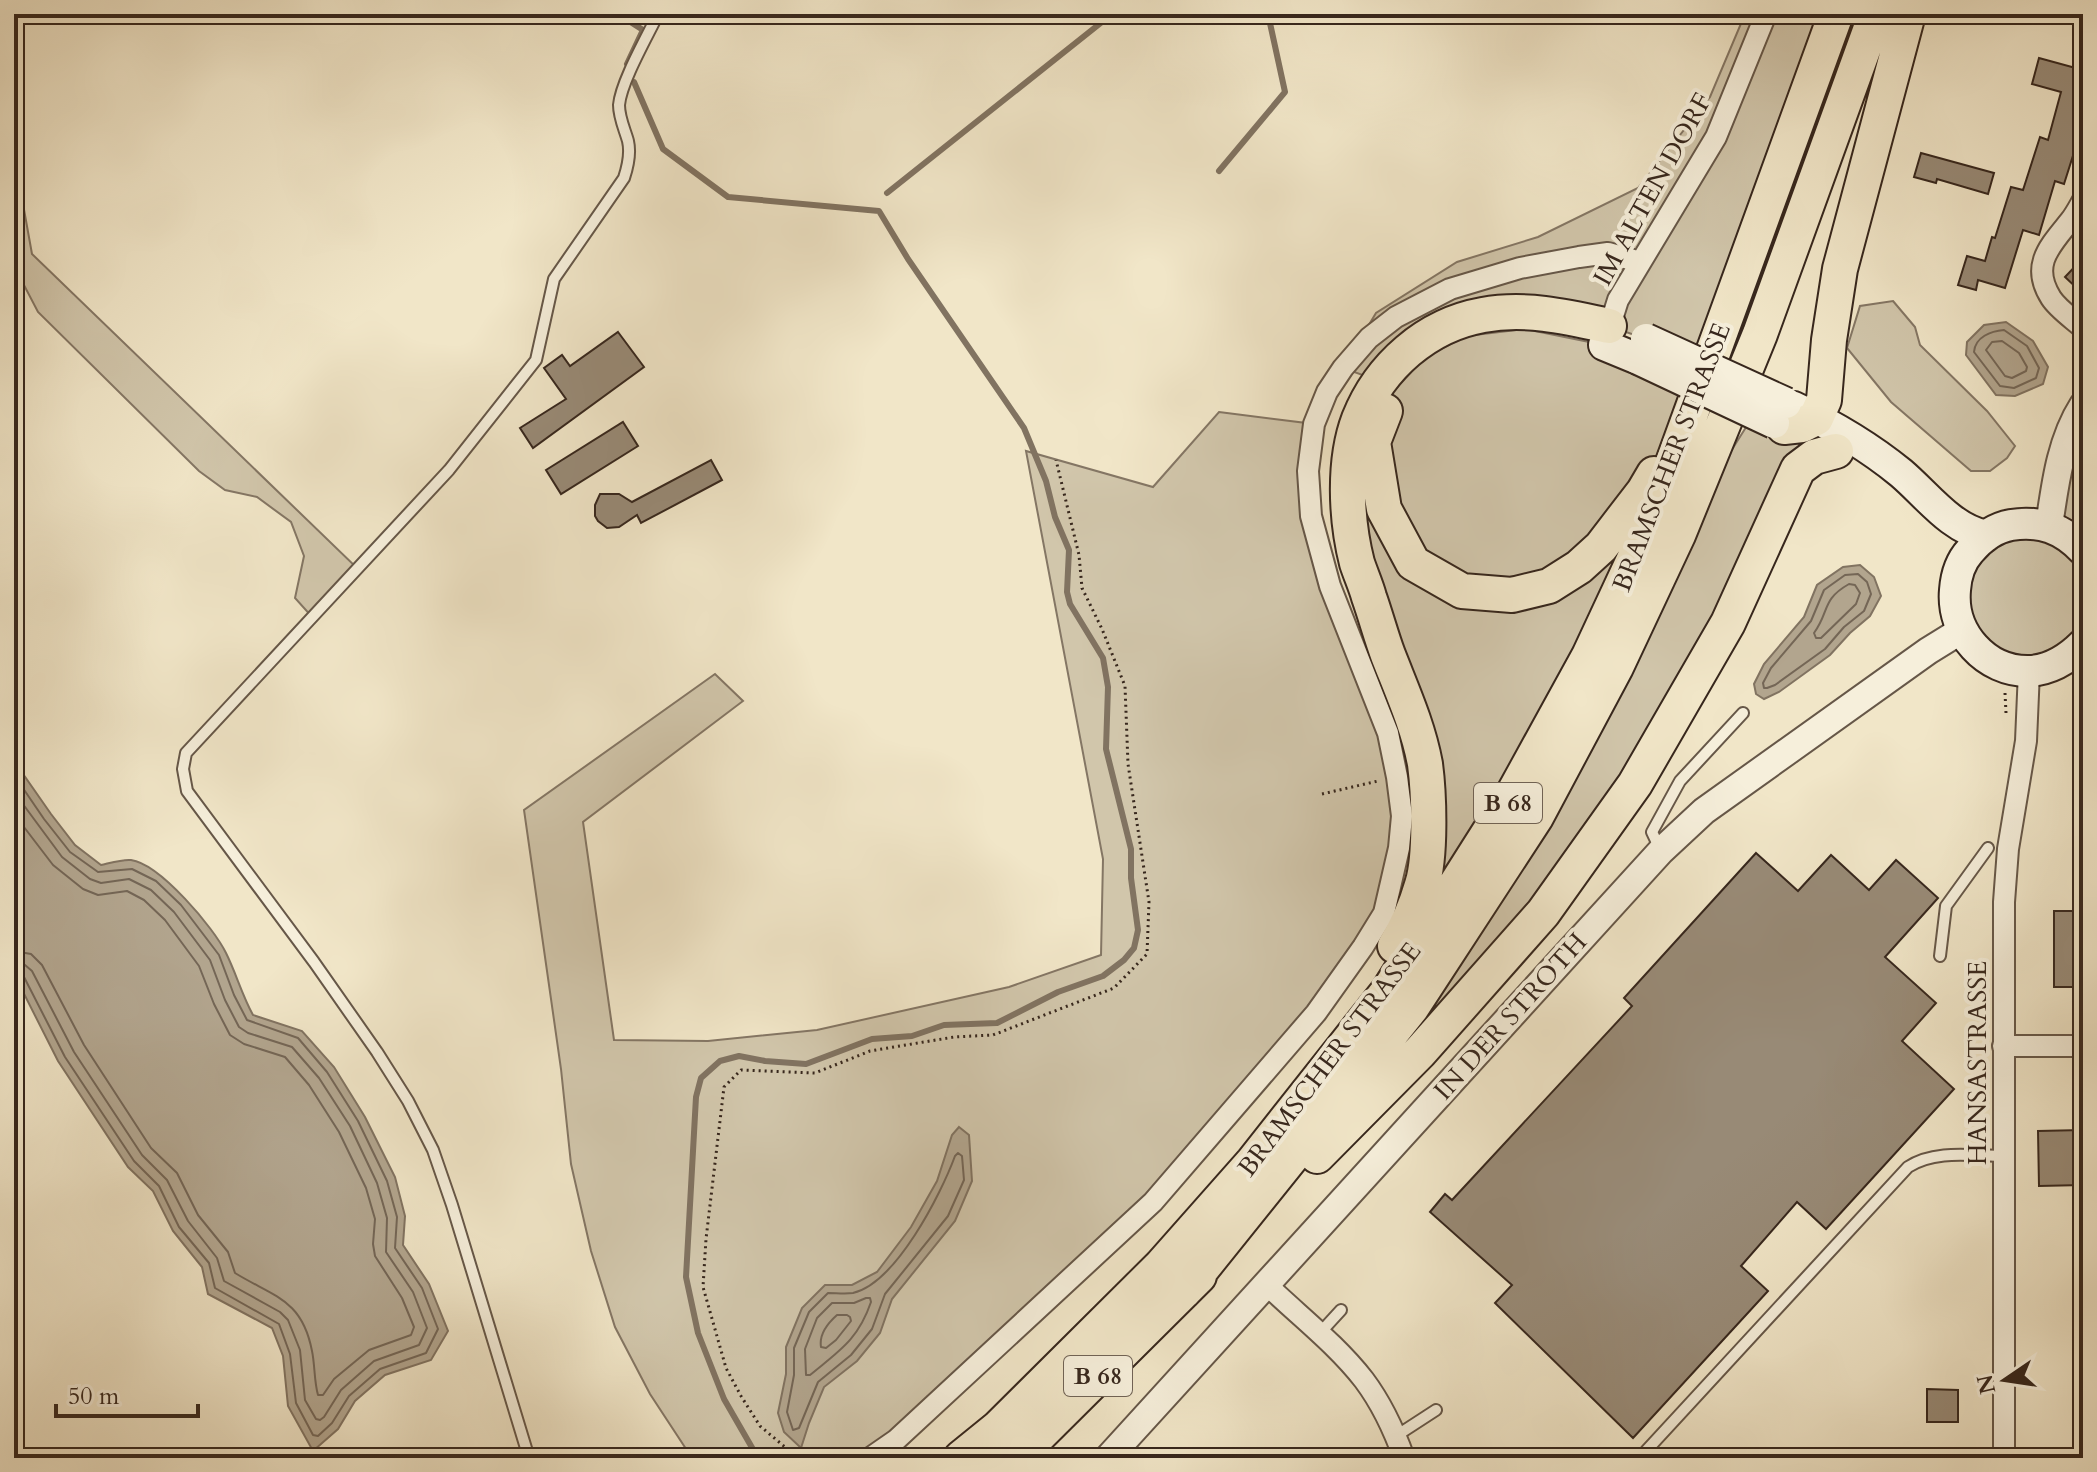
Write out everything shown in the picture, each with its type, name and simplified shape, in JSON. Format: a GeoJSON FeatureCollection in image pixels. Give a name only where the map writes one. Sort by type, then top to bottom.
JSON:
{"type":"FeatureCollection","features":[{"type":"Feature","properties":{"kind":"highway","name":"BRAMSCHER STRASSE"},"geometry":{"type":"LineString","coordinates":[[961,1458],[998,1428],[1161,1266],[1253,1162],[1389,990],[1512,796],[1589,656],[1651,523],[1836,14]]}},
{"type":"Feature","properties":{"kind":"highway","name":"B 68"},"geometry":{"type":"LineString","coordinates":[[1009,1458],[1031,1443],[1184,1291],[1412,1007],[1536,817],[1616,667],[1683,522],[1760,334],[1876,14]]}},
{"type":"Feature","properties":{"kind":"highway"},"geometry":{"type":"LineString","coordinates":[[1790,418],[1824,400],[1840,269],[1908,14]]}},
{"type":"Feature","properties":{"kind":"highway"},"geometry":{"type":"LineString","coordinates":[[1350,1040],[1375,979],[1406,928],[1419,894],[1423,883],[1428,827],[1425,765],[1411,710],[1388,655],[1357,562],[1348,512],[1348,464],[1358,420],[1379,381],[1407,350],[1442,328],[1483,315],[1523,312],[1562,316],[1606,336]]}},
{"type":"Feature","properties":{"kind":"highway"},"geometry":{"type":"LineString","coordinates":[[1606,336],[1525,329],[1466,336],[1425,357],[1391,394],[1373,442],[1384,509],[1413,563],[1462,591],[1512,595],[1549,586],[1579,567],[1601,547],[1644,491],[1695,400]]}},
{"type":"Feature","properties":{"kind":"highway"},"geometry":{"type":"LineString","coordinates":[[1184,1291],[1420,1052],[1543,913],[1635,784],[1728,623],[1798,469],[1814,457],[1836,451]]}},
{"type":"Feature","properties":{"kind":"main road"},"geometry":{"type":"LineString","coordinates":[[1606,336],[1642,349],[1790,418],[1846,434],[1900,473],[1958,526],[1986,536]]}},
{"type":"Feature","properties":{"kind":"main road"},"geometry":{"type":"LineString","coordinates":[[1790,418],[1889,487],[1937,531],[1954,550],[1961,566]]}},
{"type":"Feature","properties":{"kind":"main road"},"geometry":{"type":"LineString","coordinates":[[2083,550],[2071,538],[2049,526],[2026,523],[2003,527],[1981,538],[1965,556],[1956,578],[1953,602],[1962,630],[1971,644],[1987,659],[2007,668],[2029,671],[2050,667],[2070,657],[2083,644]]}},
{"type":"Feature","properties":{"kind":"street","name":"IM ALTEN DORF"},"geometry":{"type":"LineString","coordinates":[[1606,336],[1618,300],[1716,137],[1766,14]]}},
{"type":"Feature","properties":{"kind":"street"},"geometry":{"type":"LineString","coordinates":[[2083,200],[2044,254],[2042,275],[2052,299],[2083,328]]}},
{"type":"Feature","properties":{"kind":"street"},"geometry":{"type":"LineString","coordinates":[[870,1458],[896,1440],[1153,1202],[1316,1013],[1384,913],[1399,848],[1402,816],[1397,777],[1388,733],[1330,586],[1311,516],[1308,471],[1314,424],[1327,392],[1369,338],[1396,317],[1450,289],[1520,268],[1579,257],[1608,253],[1640,262]]}},
{"type":"Feature","properties":{"kind":"street"},"geometry":{"type":"LineString","coordinates":[[2049,526],[2065,443],[2083,405]]}},
{"type":"Feature","properties":{"kind":"street","name":"IN DER STROTH"},"geometry":{"type":"LineString","coordinates":[[1108,1458],[1661,851],[1704,811],[1962,630]]}},
{"type":"Feature","properties":{"kind":"street","name":"HANSASTRASSE"},"geometry":{"type":"LineString","coordinates":[[2004,1458],[2004,902],[2008,849],[2026,741],[2029,671]]}},
{"type":"Feature","properties":{"kind":"street"},"geometry":{"type":"LineString","coordinates":[[2003,1046],[2083,1046]]}},
{"type":"Feature","properties":{"kind":"street"},"geometry":{"type":"LineString","coordinates":[[1266,1284],[1363,1379],[1381,1406],[1404,1458]]}},
{"type":"Feature","properties":{"kind":"lane"},"geometry":{"type":"LineString","coordinates":[[529,1458],[433,1150],[408,1101],[377,1052],[187,791],[183,769],[186,753],[449,470],[536,360],[554,279],[624,178],[629,161],[629,143],[619,108],[622,90],[658,14]]}},
{"type":"Feature","properties":{"kind":"lane"},"geometry":{"type":"LineString","coordinates":[[1661,851],[1652,832],[1680,781],[1743,713]]}},
{"type":"Feature","properties":{"kind":"lane"},"geometry":{"type":"LineString","coordinates":[[1940,956],[1946,906],[1988,848]]}},
{"type":"Feature","properties":{"kind":"lane"},"geometry":{"type":"LineString","coordinates":[[1646,1451],[1908,1167],[1934,1156],[2003,1156]]}},
{"type":"Feature","properties":{"kind":"lane"},"geometry":{"type":"LineString","coordinates":[[1319,1334],[1341,1310]]}},
{"type":"Feature","properties":{"kind":"lane"},"geometry":{"type":"LineString","coordinates":[[1396,1436],[1436,1410]]}},
{"type":"Feature","properties":{"kind":"path"},"geometry":{"type":"LineString","coordinates":[[798,1458],[760,1426],[741,1396],[726,1368],[703,1287],[724,1087],[741,1070],[815,1073],[870,1051],[954,1037],[993,1035],[1114,988],[1147,954],[1149,902],[1128,764],[1125,686],[1082,588],[1079,555],[1056,460]]}},
{"type":"Feature","properties":{"kind":"path"},"geometry":{"type":"LineString","coordinates":[[1322,794],[1397,777]]}},
{"type":"Feature","properties":{"kind":"shaded area"},"geometry":{"type":"Polygon","coordinates":[[[1745,14],[1836,14],[1711,356],[1609,326],[1480,316],[1379,381],[1343,368],[1376,313],[1457,262],[1538,237],[1638,188],[1710,97],[1745,14]]]}},
{"type":"Feature","properties":{"kind":"shaded area"},"geometry":{"type":"Polygon","coordinates":[[[14,154],[32,254],[358,569],[313,618],[295,598],[304,556],[291,522],[257,497],[225,490],[199,471],[38,312],[14,266],[14,154]]]}},
{"type":"Feature","properties":{"kind":"shaded area"},"geometry":{"type":"Polygon","coordinates":[[[1893,301],[1915,327],[1920,345],[1987,411],[2015,446],[2007,458],[1990,471],[1971,471],[1891,402],[1847,348],[1860,306],[1893,301]]]}},
{"type":"Feature","properties":{"kind":"shaded area"},"geometry":{"type":"Polygon","coordinates":[[[1525,329],[1604,345],[1695,400],[1589,656],[1350,1040],[1375,979],[1406,928],[1428,827],[1348,512],[1391,394],[1425,357],[1466,336],[1525,329]]]}},
{"type":"Feature","properties":{"kind":"shaded area"},"geometry":{"type":"Polygon","coordinates":[[[1219,412],[1314,424],[1311,516],[1397,777],[1384,913],[1153,1202],[870,1458],[692,1458],[650,1394],[615,1327],[591,1251],[571,1164],[561,1069],[524,810],[715,674],[743,701],[583,822],[614,1040],[708,1041],[817,1030],[1009,987],[1101,955],[1103,859],[1026,451],[1153,487],[1219,412]]]}},
{"type":"Feature","properties":{"kind":"shaded area"},"geometry":{"type":"Polygon","coordinates":[[[1755,413],[1836,451],[1814,457],[1635,784],[1420,1052],[1184,1291],[1678,535],[1755,413]]]}},
{"type":"Feature","properties":{"kind":"shaded area"},"geometry":{"type":"Polygon","coordinates":[[[2083,422],[2083,528],[2051,512],[2083,422]]]}},
{"type":"Feature","properties":{"kind":"shaded area"},"geometry":{"type":"Polygon","coordinates":[[[2046,534],[2083,564],[2083,629],[2065,649],[2018,660],[1978,640],[1964,582],[1968,570],[2005,536],[2046,534]]]}},
{"type":"Feature","properties":{"kind":"water"},"geometry":{"type":"Polygon","coordinates":[[[2006,322],[2033,341],[2048,367],[2043,384],[2015,396],[1996,395],[1966,355],[1967,342],[1984,325],[2006,322]]]}},
{"type":"Feature","properties":{"kind":"water"},"geometry":{"type":"Polygon","coordinates":[[[1860,565],[1874,577],[1881,596],[1870,616],[1830,655],[1779,692],[1764,699],[1756,694],[1754,684],[1764,664],[1804,617],[1817,585],[1843,567],[1860,565]]]}},
{"type":"Feature","properties":{"kind":"water"},"geometry":{"type":"Polygon","coordinates":[[[14,761],[75,845],[101,865],[128,860],[143,864],[185,899],[220,942],[253,1015],[302,1031],[334,1067],[365,1117],[395,1177],[405,1216],[403,1245],[429,1284],[448,1331],[431,1360],[385,1375],[355,1401],[338,1429],[313,1451],[288,1406],[283,1356],[272,1328],[208,1294],[202,1267],[173,1231],[153,1191],[128,1167],[58,1061],[14,974],[14,761]]]}},
{"type":"Feature","properties":{"kind":"water"},"geometry":{"type":"Polygon","coordinates":[[[959,1127],[969,1135],[972,1181],[955,1221],[892,1299],[880,1333],[857,1361],[824,1387],[801,1448],[784,1432],[778,1413],[786,1374],[786,1347],[802,1308],[825,1285],[852,1285],[877,1272],[911,1227],[937,1181],[952,1135],[959,1127]]]}},
{"type":"Feature","properties":{"kind":"building"},"geometry":{"type":"Polygon","coordinates":[[[2039,58],[2083,70],[2083,124],[2064,184],[2055,181],[2039,235],[2023,230],[2005,288],[1978,280],[1976,290],[1958,285],[1967,256],[1985,261],[2011,187],[2023,190],[2040,137],[2048,140],[2061,92],[2032,84],[2039,58]]]}},
{"type":"Feature","properties":{"kind":"building"},"geometry":{"type":"Polygon","coordinates":[[[1921,153],[1994,173],[1988,194],[1937,179],[1936,183],[1914,177],[1921,153]]]}},
{"type":"Feature","properties":{"kind":"building"},"geometry":{"type":"Polygon","coordinates":[[[2083,258],[2083,294],[2065,277],[2083,258]]]}},
{"type":"Feature","properties":{"kind":"building"},"geometry":{"type":"Polygon","coordinates":[[[618,332],[644,367],[533,448],[520,428],[566,399],[544,368],[562,355],[570,366],[618,332]]]}},
{"type":"Feature","properties":{"kind":"building"},"geometry":{"type":"Polygon","coordinates":[[[623,422],[638,446],[561,494],[546,470],[623,422]]]}},
{"type":"Feature","properties":{"kind":"building"},"geometry":{"type":"Polygon","coordinates":[[[711,460],[722,480],[641,523],[637,515],[619,527],[607,528],[595,516],[595,505],[600,494],[619,494],[632,502],[711,460]]]}},
{"type":"Feature","properties":{"kind":"building"},"geometry":{"type":"Polygon","coordinates":[[[1756,853],[1798,891],[1831,855],[1869,890],[1896,860],[1938,898],[1885,957],[1936,1003],[1902,1041],[1954,1089],[1826,1229],[1797,1202],[1741,1266],[1768,1291],[1633,1438],[1495,1303],[1512,1285],[1430,1212],[1445,1194],[1452,1200],[1632,1006],[1624,998],[1756,853]]]}},
{"type":"Feature","properties":{"kind":"building"},"geometry":{"type":"Polygon","coordinates":[[[2054,911],[2083,911],[2083,987],[2054,987],[2054,911]]]}},
{"type":"Feature","properties":{"kind":"building"},"geometry":{"type":"Polygon","coordinates":[[[2083,1130],[2083,1185],[2039,1186],[2038,1131],[2083,1130]]]}},
{"type":"Feature","properties":{"kind":"building"},"geometry":{"type":"Polygon","coordinates":[[[1927,1389],[1958,1390],[1958,1422],[1927,1422],[1927,1389]]]}},
{"type":"Feature","properties":{"kind":"waterway"},"geometry":{"type":"LineString","coordinates":[[618,14],[643,30],[627,64]]}},
{"type":"Feature","properties":{"kind":"waterway"},"geometry":{"type":"LineString","coordinates":[[887,193],[1112,14]]}},
{"type":"Feature","properties":{"kind":"waterway"},"geometry":{"type":"LineString","coordinates":[[1219,171],[1285,92],[1268,14]]}},
{"type":"Feature","properties":{"kind":"waterway"},"geometry":{"type":"LineString","coordinates":[[634,82],[663,149],[728,197],[879,211],[908,259],[1024,428],[1069,550],[1067,592],[1070,604],[1103,658],[1108,687],[1106,749],[1131,849],[1131,878],[1138,930],[1134,948],[1103,976],[1058,992],[997,1023],[944,1025],[912,1036],[872,1039],[806,1064],[739,1056],[720,1061],[701,1078],[696,1097],[686,1277],[698,1333],[724,1399],[758,1458]]}}]}
